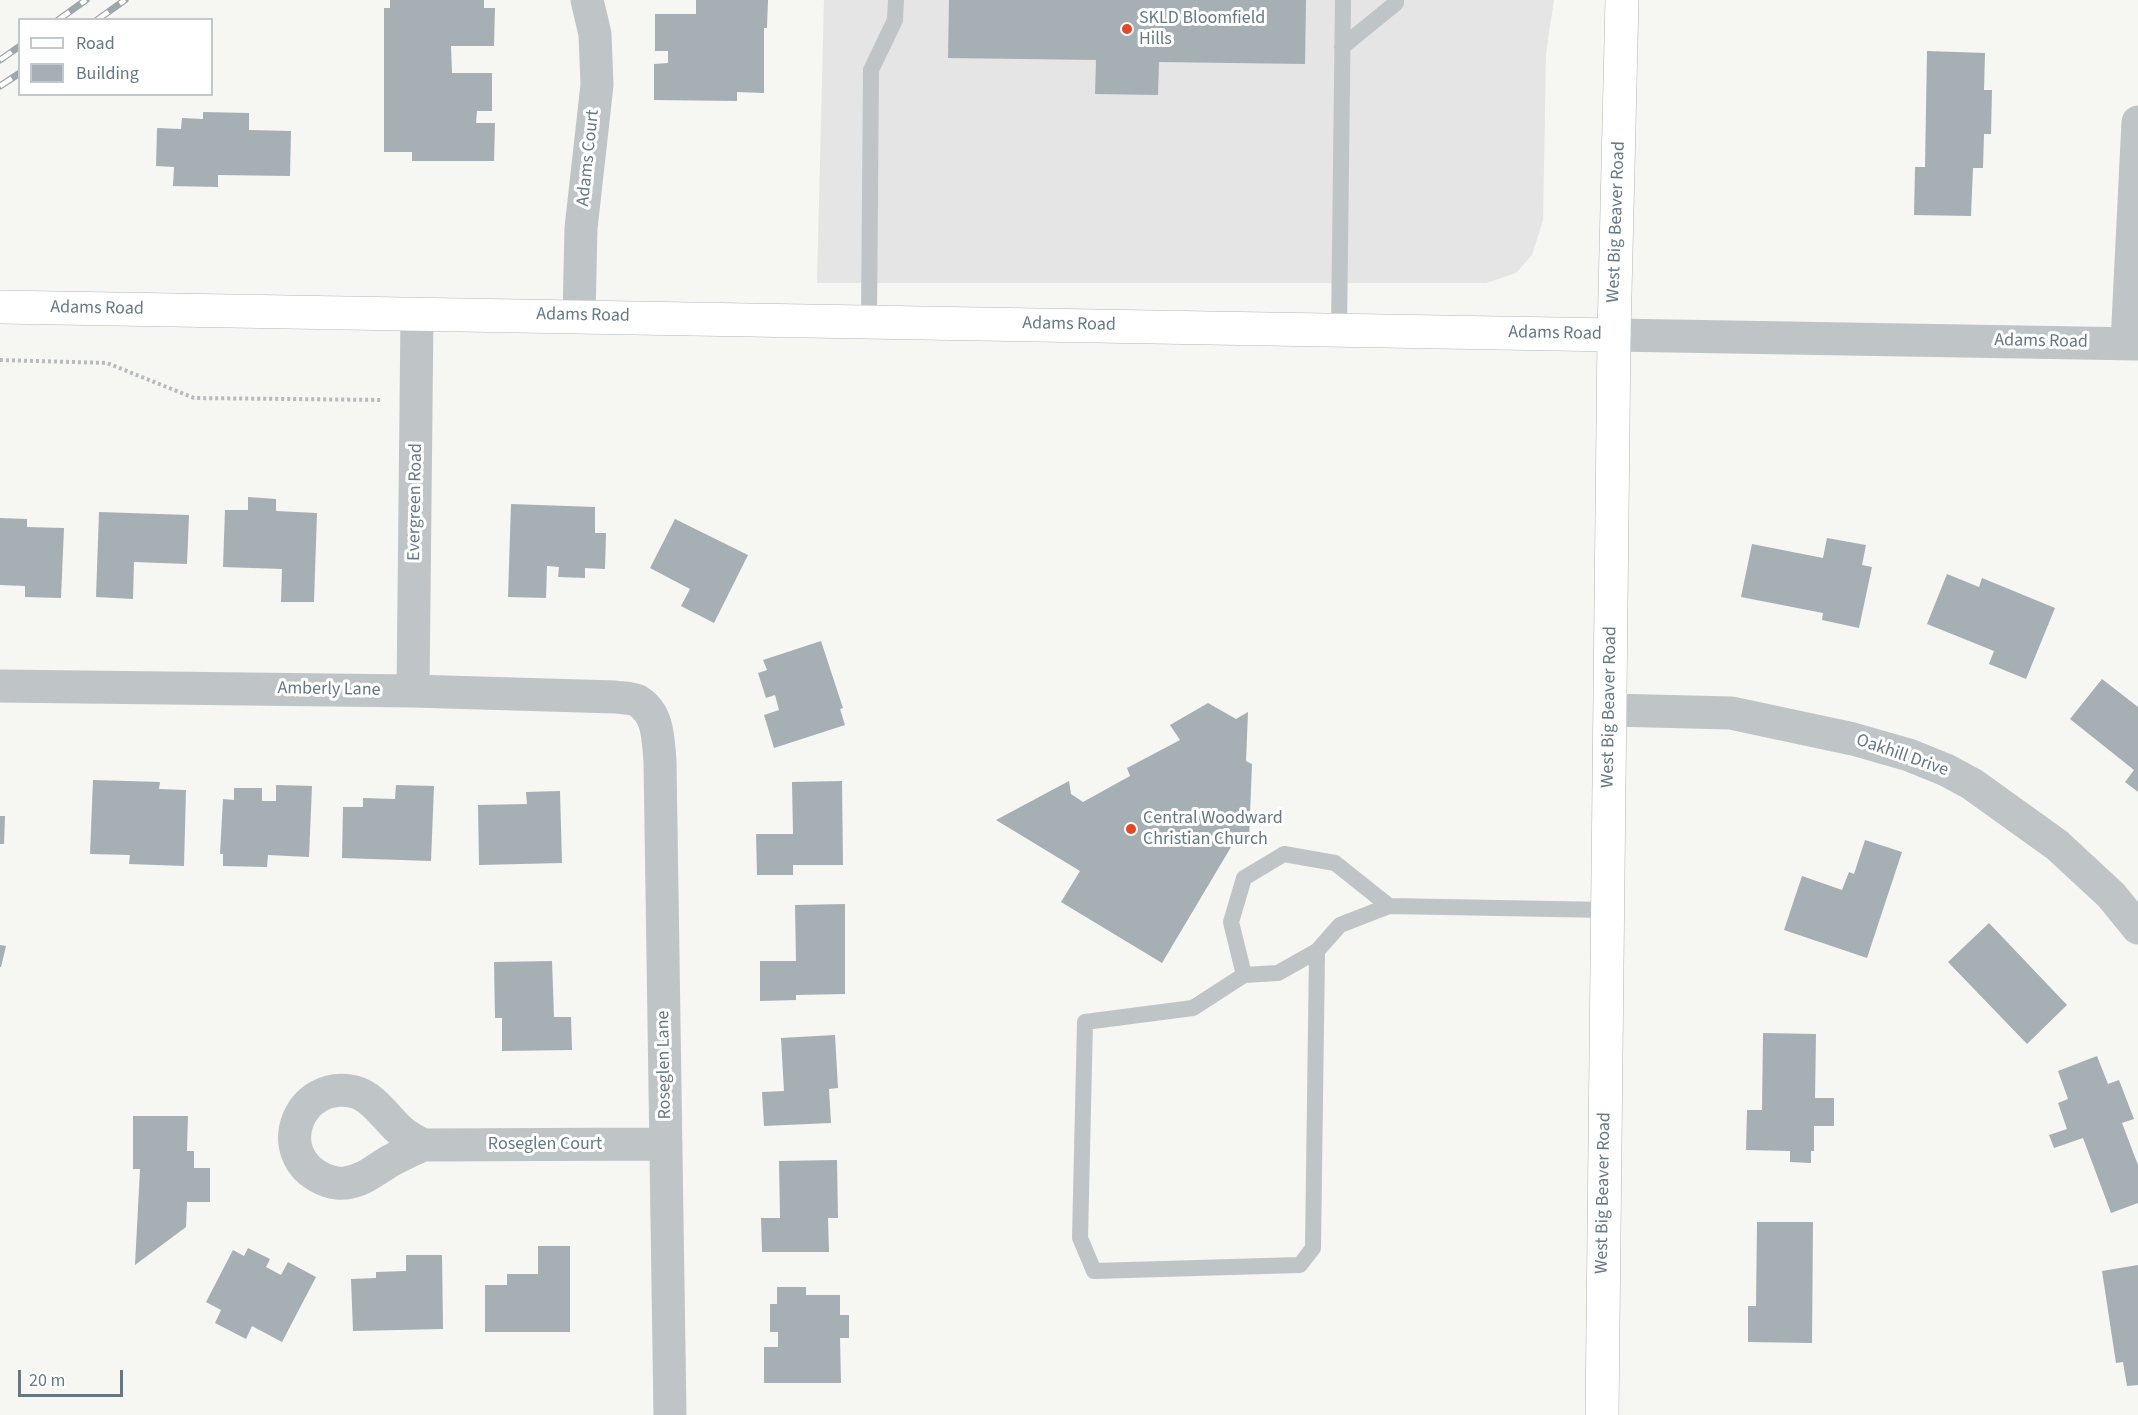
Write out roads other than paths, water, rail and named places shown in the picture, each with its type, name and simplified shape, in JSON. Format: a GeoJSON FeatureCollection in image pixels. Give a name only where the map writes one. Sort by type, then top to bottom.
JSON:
{"type":"FeatureCollection","features":[{"type":"Feature","properties":{"kind":"main road","name":"West Big Beaver Road"},"geometry":{"type":"LineString","coordinates":[[1602,1415],[1614,334],[1623,0]]}},
{"type":"Feature","properties":{"kind":"main road","name":"Adams Road"},"geometry":{"type":"LineString","coordinates":[[0,307],[1614,334]]}},
{"type":"Feature","properties":{"kind":"street","name":"Adams Court"},"geometry":{"type":"LineString","coordinates":[[579,316],[581,228],[597,85],[595,34],[587,0]]}},
{"type":"Feature","properties":{"kind":"street"},"geometry":{"type":"LineString","coordinates":[[2133,343],[2138,122]]}},
{"type":"Feature","properties":{"kind":"street","name":"Evergreen Road"},"geometry":{"type":"LineString","coordinates":[[413,691],[417,314]]}},
{"type":"Feature","properties":{"kind":"street","name":"Adams Road"},"geometry":{"type":"LineString","coordinates":[[1614,334],[2133,343]]}},
{"type":"Feature","properties":{"kind":"street","name":"Amberly Lane"},"geometry":{"type":"LineString","coordinates":[[0,686],[413,691],[615,697],[637,701],[653,715]]}},
{"type":"Feature","properties":{"kind":"street","name":"Oakhill Drive"},"geometry":{"type":"LineString","coordinates":[[1611,710],[1731,713],[1853,739],[1910,755],[1947,770],[1972,784],[2057,845],[2111,895],[2138,928]]}},
{"type":"Feature","properties":{"kind":"street","name":"Roseglen Lane"},"geometry":{"type":"LineString","coordinates":[[653,715],[658,735],[660,761],[670,1415]]}},
{"type":"Feature","properties":{"kind":"street","name":"Roseglen Court"},"geometry":{"type":"LineString","coordinates":[[423,1145],[666,1144]]}},
{"type":"Feature","properties":{"kind":"lane"},"geometry":{"type":"LineString","coordinates":[[869,321],[871,70],[895,20],[896,0]]}},
{"type":"Feature","properties":{"kind":"lane"},"geometry":{"type":"LineString","coordinates":[[1339,331],[1343,0]]}},
{"type":"Feature","properties":{"kind":"lane"},"geometry":{"type":"LineString","coordinates":[[1342,47],[1396,3],[1396,0]]}},
{"type":"Feature","properties":{"kind":"lane"},"geometry":{"type":"LineString","coordinates":[[1244,975],[1231,922],[1244,878],[1284,854],[1335,863],[1389,906]]}},
{"type":"Feature","properties":{"kind":"lane"},"geometry":{"type":"LineString","coordinates":[[1317,951],[1313,1248],[1300,1265],[1094,1271],[1080,1238],[1085,1022],[1192,1008],[1244,975],[1278,973],[1317,951],[1340,925],[1389,906],[1608,909]]}},
{"type":"Feature","properties":{"kind":"railway"},"geometry":{"type":"LineString","coordinates":[[61,18],[86,0]]}},
{"type":"Feature","properties":{"kind":"railway"},"geometry":{"type":"LineString","coordinates":[[100,18],[125,0]]}},
{"type":"Feature","properties":{"kind":"railway"},"geometry":{"type":"LineString","coordinates":[[0,60],[18,47]]}},
{"type":"Feature","properties":{"kind":"railway"},"geometry":{"type":"LineString","coordinates":[[0,86],[18,74]]}},
{"type":"Feature","properties":{"kind":"place","name":"SKLD Bloomfield Hills"},"geometry":{"type":"Point","coordinates":[1127,29]}},
{"type":"Feature","properties":{"kind":"place","name":"Central Woodward Christian Church"},"geometry":{"type":"Point","coordinates":[1131,829]}}]}
